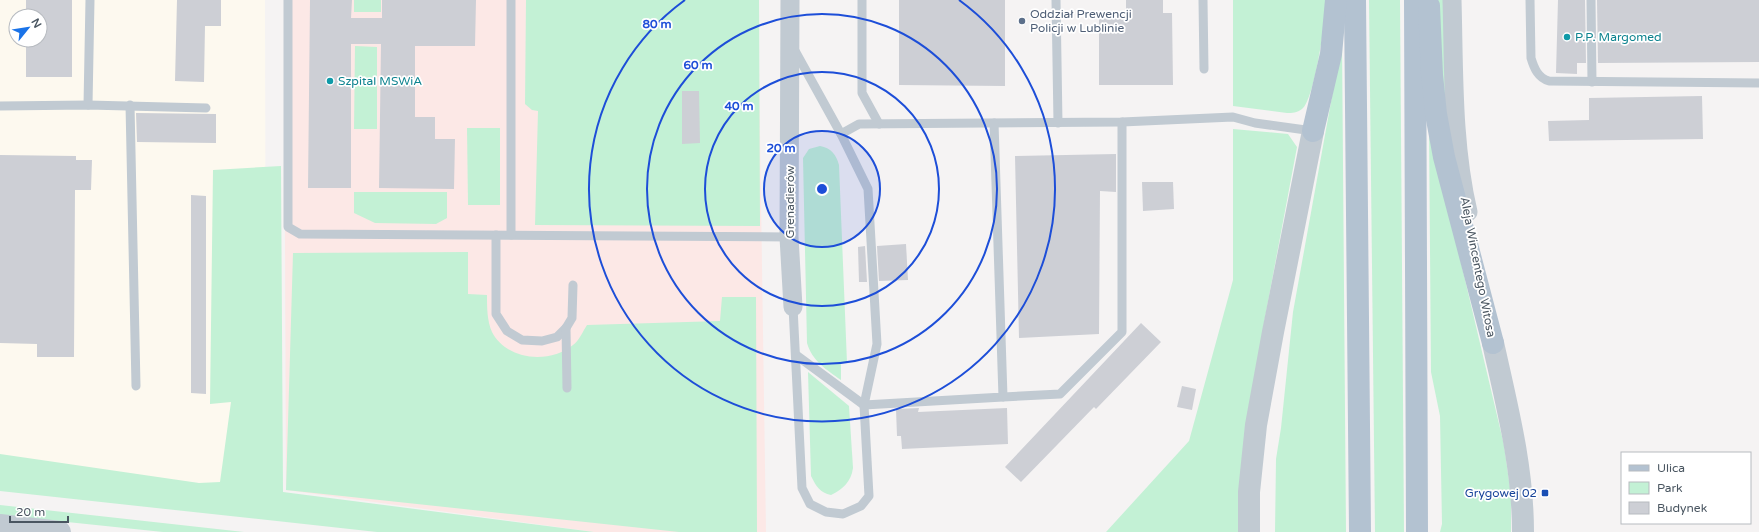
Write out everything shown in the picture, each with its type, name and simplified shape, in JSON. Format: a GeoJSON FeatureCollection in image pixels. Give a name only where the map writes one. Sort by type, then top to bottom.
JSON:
{"type":"FeatureCollection","features":[{"type":"Feature","properties":{"kind":"main road"},"geometry":{"type":"LineString","coordinates":[[1313,131],[1331,54],[1336,0]]}},
{"type":"Feature","properties":{"kind":"main road"},"geometry":{"type":"LineString","coordinates":[[1355,0],[1360,532]]}},
{"type":"Feature","properties":{"kind":"main road"},"geometry":{"type":"LineString","coordinates":[[1415,0],[1417,532]]}},
{"type":"Feature","properties":{"kind":"main road"},"geometry":{"type":"LineString","coordinates":[[1429,0],[1432,75],[1436,114],[1444,157],[1492,344]]}},
{"type":"Feature","properties":{"kind":"street","name":"Grenadierów"},"geometry":{"type":"LineString","coordinates":[[790,0],[790,237],[793,307]]}},
{"type":"Feature","properties":{"kind":"street","name":"Aleja Wincentego Witosa"},"geometry":{"type":"LineString","coordinates":[[1452,0],[1457,133],[1465,201],[1479,264],[1492,344],[1513,430],[1519,465],[1523,532]]}},
{"type":"Feature","properties":{"kind":"street"},"geometry":{"type":"LineString","coordinates":[[1249,532],[1250,486],[1256,425],[1274,324],[1313,131]]}},
{"type":"Feature","properties":{"kind":"street"},"geometry":{"type":"LineString","coordinates":[[0,525],[60,532]]}},
{"type":"Feature","properties":{"kind":"lane"},"geometry":{"type":"LineString","coordinates":[[88,105],[90,0]]}},
{"type":"Feature","properties":{"kind":"lane"},"geometry":{"type":"LineString","coordinates":[[288,0],[288,227],[300,234],[790,237]]}},
{"type":"Feature","properties":{"kind":"lane"},"geometry":{"type":"LineString","coordinates":[[511,0],[511,235]]}},
{"type":"Feature","properties":{"kind":"lane"},"geometry":{"type":"LineString","coordinates":[[862,0],[862,93],[879,124]]}},
{"type":"Feature","properties":{"kind":"lane"},"geometry":{"type":"LineString","coordinates":[[1056,0],[1058,122]]}},
{"type":"Feature","properties":{"kind":"lane"},"geometry":{"type":"LineString","coordinates":[[1203,0],[1204,69]]}},
{"type":"Feature","properties":{"kind":"lane"},"geometry":{"type":"LineString","coordinates":[[1530,0],[1531,58],[1534,68],[1544,80],[1592,82],[1759,83]]}},
{"type":"Feature","properties":{"kind":"lane"},"geometry":{"type":"LineString","coordinates":[[1591,0],[1592,82]]}},
{"type":"Feature","properties":{"kind":"lane"},"geometry":{"type":"LineString","coordinates":[[790,42],[841,134],[868,189],[876,344],[864,405],[868,496],[860,506],[844,514],[826,512],[810,504],[802,488],[793,307]]}},
{"type":"Feature","properties":{"kind":"lane"},"geometry":{"type":"LineString","coordinates":[[130,105],[136,386]]}},
{"type":"Feature","properties":{"kind":"lane"},"geometry":{"type":"LineString","coordinates":[[0,106],[130,105],[206,108]]}},
{"type":"Feature","properties":{"kind":"lane"},"geometry":{"type":"LineString","coordinates":[[841,134],[859,124],[1122,122],[1233,117],[1255,123],[1313,131]]}},
{"type":"Feature","properties":{"kind":"lane"},"geometry":{"type":"LineString","coordinates":[[796,355],[864,405],[1060,394],[1122,332],[1122,122]]}},
{"type":"Feature","properties":{"kind":"lane"},"geometry":{"type":"LineString","coordinates":[[994,123],[1003,397]]}},
{"type":"Feature","properties":{"kind":"lane"},"geometry":{"type":"LineString","coordinates":[[496,235],[496,314],[507,331],[522,340],[542,341],[557,337],[566,328],[572,318],[573,285]]}},
{"type":"Feature","properties":{"kind":"lane"},"geometry":{"type":"LineString","coordinates":[[566,328],[567,388]]}},
{"type":"Feature","properties":{"kind":"shaded area"},"geometry":{"type":"Polygon","coordinates":[[[0,0],[265,0],[266,488],[0,468],[0,0]]]}},
{"type":"Feature","properties":{"kind":"shaded area"},"geometry":{"type":"Polygon","coordinates":[[[284,0],[758,0],[766,532],[594,532],[286,490],[284,0]]]}},
{"type":"Feature","properties":{"kind":"green space"},"geometry":{"type":"Polygon","coordinates":[[[354,0],[381,0],[381,12],[354,12],[354,0]]]}},
{"type":"Feature","properties":{"kind":"green space"},"geometry":{"type":"Polygon","coordinates":[[[526,0],[759,0],[760,226],[535,225],[538,111],[532,110],[525,104],[526,0]]]}},
{"type":"Feature","properties":{"kind":"green space"},"geometry":{"type":"Polygon","coordinates":[[[1233,0],[1327,0],[1322,40],[1315,75],[1307,102],[1302,109],[1287,113],[1233,106],[1233,0]]]}},
{"type":"Feature","properties":{"kind":"green space"},"geometry":{"type":"Polygon","coordinates":[[[1369,0],[1400,0],[1404,532],[1375,532],[1369,0]]]}},
{"type":"Feature","properties":{"kind":"green space"},"geometry":{"type":"Polygon","coordinates":[[[1437,0],[1447,0],[1449,133],[1440,89],[1437,0]]]}},
{"type":"Feature","properties":{"kind":"green space"},"geometry":{"type":"Polygon","coordinates":[[[1342,41],[1346,532],[1275,532],[1276,459],[1281,428],[1293,312],[1342,41]]]}},
{"type":"Feature","properties":{"kind":"green space"},"geometry":{"type":"Polygon","coordinates":[[[355,46],[377,47],[377,129],[354,129],[355,46]]]}},
{"type":"Feature","properties":{"kind":"green space"},"geometry":{"type":"Polygon","coordinates":[[[1429,127],[1504,445],[1511,495],[1511,532],[1440,532],[1442,524],[1440,416],[1431,372],[1429,127]]]}},
{"type":"Feature","properties":{"kind":"green space"},"geometry":{"type":"Polygon","coordinates":[[[467,128],[500,128],[500,205],[468,205],[467,128]]]}},
{"type":"Feature","properties":{"kind":"green space"},"geometry":{"type":"Polygon","coordinates":[[[1233,129],[1288,134],[1297,147],[1264,323],[1238,532],[1106,532],[1189,441],[1233,280],[1233,129]]]}},
{"type":"Feature","properties":{"kind":"green space"},"geometry":{"type":"Polygon","coordinates":[[[820,146],[827,148],[832,152],[839,165],[847,363],[841,363],[841,380],[825,369],[816,360],[807,343],[803,158],[809,149],[820,146]]]}},
{"type":"Feature","properties":{"kind":"green space"},"geometry":{"type":"Polygon","coordinates":[[[281,166],[283,492],[594,532],[377,532],[0,491],[0,454],[199,483],[220,482],[231,402],[210,404],[213,170],[281,166]]]}},
{"type":"Feature","properties":{"kind":"green space"},"geometry":{"type":"Polygon","coordinates":[[[354,192],[447,192],[447,218],[436,224],[375,223],[354,213],[354,192]]]}},
{"type":"Feature","properties":{"kind":"green space"},"geometry":{"type":"Polygon","coordinates":[[[468,252],[468,294],[487,295],[487,309],[490,328],[499,342],[518,354],[530,356],[541,357],[564,351],[577,341],[587,325],[720,321],[722,297],[756,297],[757,532],[679,532],[286,490],[293,253],[468,252]]]}},
{"type":"Feature","properties":{"kind":"green space"},"geometry":{"type":"Polygon","coordinates":[[[808,372],[849,406],[853,468],[852,473],[846,484],[831,495],[824,493],[811,476],[808,372]]]}},
{"type":"Feature","properties":{"kind":"green space"},"geometry":{"type":"Polygon","coordinates":[[[0,505],[244,532],[163,532],[0,515],[0,505]]]}},
{"type":"Feature","properties":{"kind":"building"},"geometry":{"type":"Polygon","coordinates":[[[26,0],[72,0],[72,77],[26,77],[26,48],[48,48],[48,8],[26,8],[26,0]]]}},
{"type":"Feature","properties":{"kind":"building"},"geometry":{"type":"Polygon","coordinates":[[[177,0],[221,0],[221,26],[205,26],[204,82],[175,81],[177,0]]]}},
{"type":"Feature","properties":{"kind":"building","name":"Szpital MSWiA"},"geometry":{"type":"Polygon","coordinates":[[[310,0],[352,0],[351,18],[382,18],[382,0],[476,0],[475,46],[415,46],[415,117],[435,117],[435,139],[455,139],[454,189],[379,188],[381,44],[351,44],[351,188],[308,188],[310,0]]]}},
{"type":"Feature","properties":{"kind":"building"},"geometry":{"type":"Polygon","coordinates":[[[899,0],[1005,0],[1005,86],[899,85],[899,0]]]}},
{"type":"Feature","properties":{"kind":"building"},"geometry":{"type":"Polygon","coordinates":[[[1126,0],[1163,0],[1163,13],[1172,13],[1173,85],[1099,85],[1099,13],[1126,13],[1126,0]]]}},
{"type":"Feature","properties":{"kind":"building","name":"P.P. Margomed"},"geometry":{"type":"Polygon","coordinates":[[[1558,0],[1585,0],[1586,63],[1577,63],[1577,74],[1556,73],[1558,0]]]}},
{"type":"Feature","properties":{"kind":"building"},"geometry":{"type":"Polygon","coordinates":[[[1597,0],[1759,0],[1759,62],[1598,63],[1597,0]]]}},
{"type":"Feature","properties":{"kind":"building"},"geometry":{"type":"Polygon","coordinates":[[[682,91],[699,91],[700,143],[682,144],[682,91]]]}},
{"type":"Feature","properties":{"kind":"building"},"geometry":{"type":"Polygon","coordinates":[[[1702,96],[1703,139],[1549,141],[1548,121],[1589,120],[1589,98],[1702,96]]]}},
{"type":"Feature","properties":{"kind":"building"},"geometry":{"type":"Polygon","coordinates":[[[136,113],[216,114],[216,143],[137,142],[136,113]]]}},
{"type":"Feature","properties":{"kind":"building"},"geometry":{"type":"Polygon","coordinates":[[[1116,154],[1116,192],[1100,191],[1099,334],[1019,338],[1015,156],[1116,154]]]}},
{"type":"Feature","properties":{"kind":"building"},"geometry":{"type":"Polygon","coordinates":[[[0,155],[76,156],[76,160],[92,160],[91,190],[75,190],[74,357],[37,357],[37,344],[0,343],[0,155]]]}},
{"type":"Feature","properties":{"kind":"building"},"geometry":{"type":"Polygon","coordinates":[[[1142,182],[1173,182],[1174,209],[1143,211],[1142,182]]]}},
{"type":"Feature","properties":{"kind":"building"},"geometry":{"type":"Polygon","coordinates":[[[191,195],[206,196],[206,394],[191,393],[191,195]]]}},
{"type":"Feature","properties":{"kind":"building"},"geometry":{"type":"Polygon","coordinates":[[[906,244],[908,280],[879,281],[877,246],[906,244]]]}},
{"type":"Feature","properties":{"kind":"building"},"geometry":{"type":"Polygon","coordinates":[[[865,246],[867,282],[859,282],[858,247],[865,246]]]}},
{"type":"Feature","properties":{"kind":"building"},"geometry":{"type":"Polygon","coordinates":[[[1141,323],[1161,342],[1096,409],[1094,407],[1021,482],[1005,467],[1141,323]]]}},
{"type":"Feature","properties":{"kind":"building"},"geometry":{"type":"Polygon","coordinates":[[[1182,386],[1196,389],[1192,410],[1177,407],[1182,386]]]}},
{"type":"Feature","properties":{"kind":"building"},"geometry":{"type":"Polygon","coordinates":[[[919,408],[918,412],[1007,408],[1008,444],[902,449],[901,436],[897,436],[896,409],[919,408]]]}},
{"type":"Feature","properties":{"kind":"place","name":"Oddział Prewencji Policji w Lublinie"},"geometry":{"type":"Point","coordinates":[1022,21]}},
{"type":"Feature","properties":{"kind":"place","name":"P.P. Margomed"},"geometry":{"type":"Point","coordinates":[1567,37]}},
{"type":"Feature","properties":{"kind":"place","name":"Szpital MSWiA"},"geometry":{"type":"Point","coordinates":[330,81]}},
{"type":"Feature","properties":{"kind":"place","name":"Grygowej 02"},"geometry":{"type":"Point","coordinates":[1545,493]}}]}
